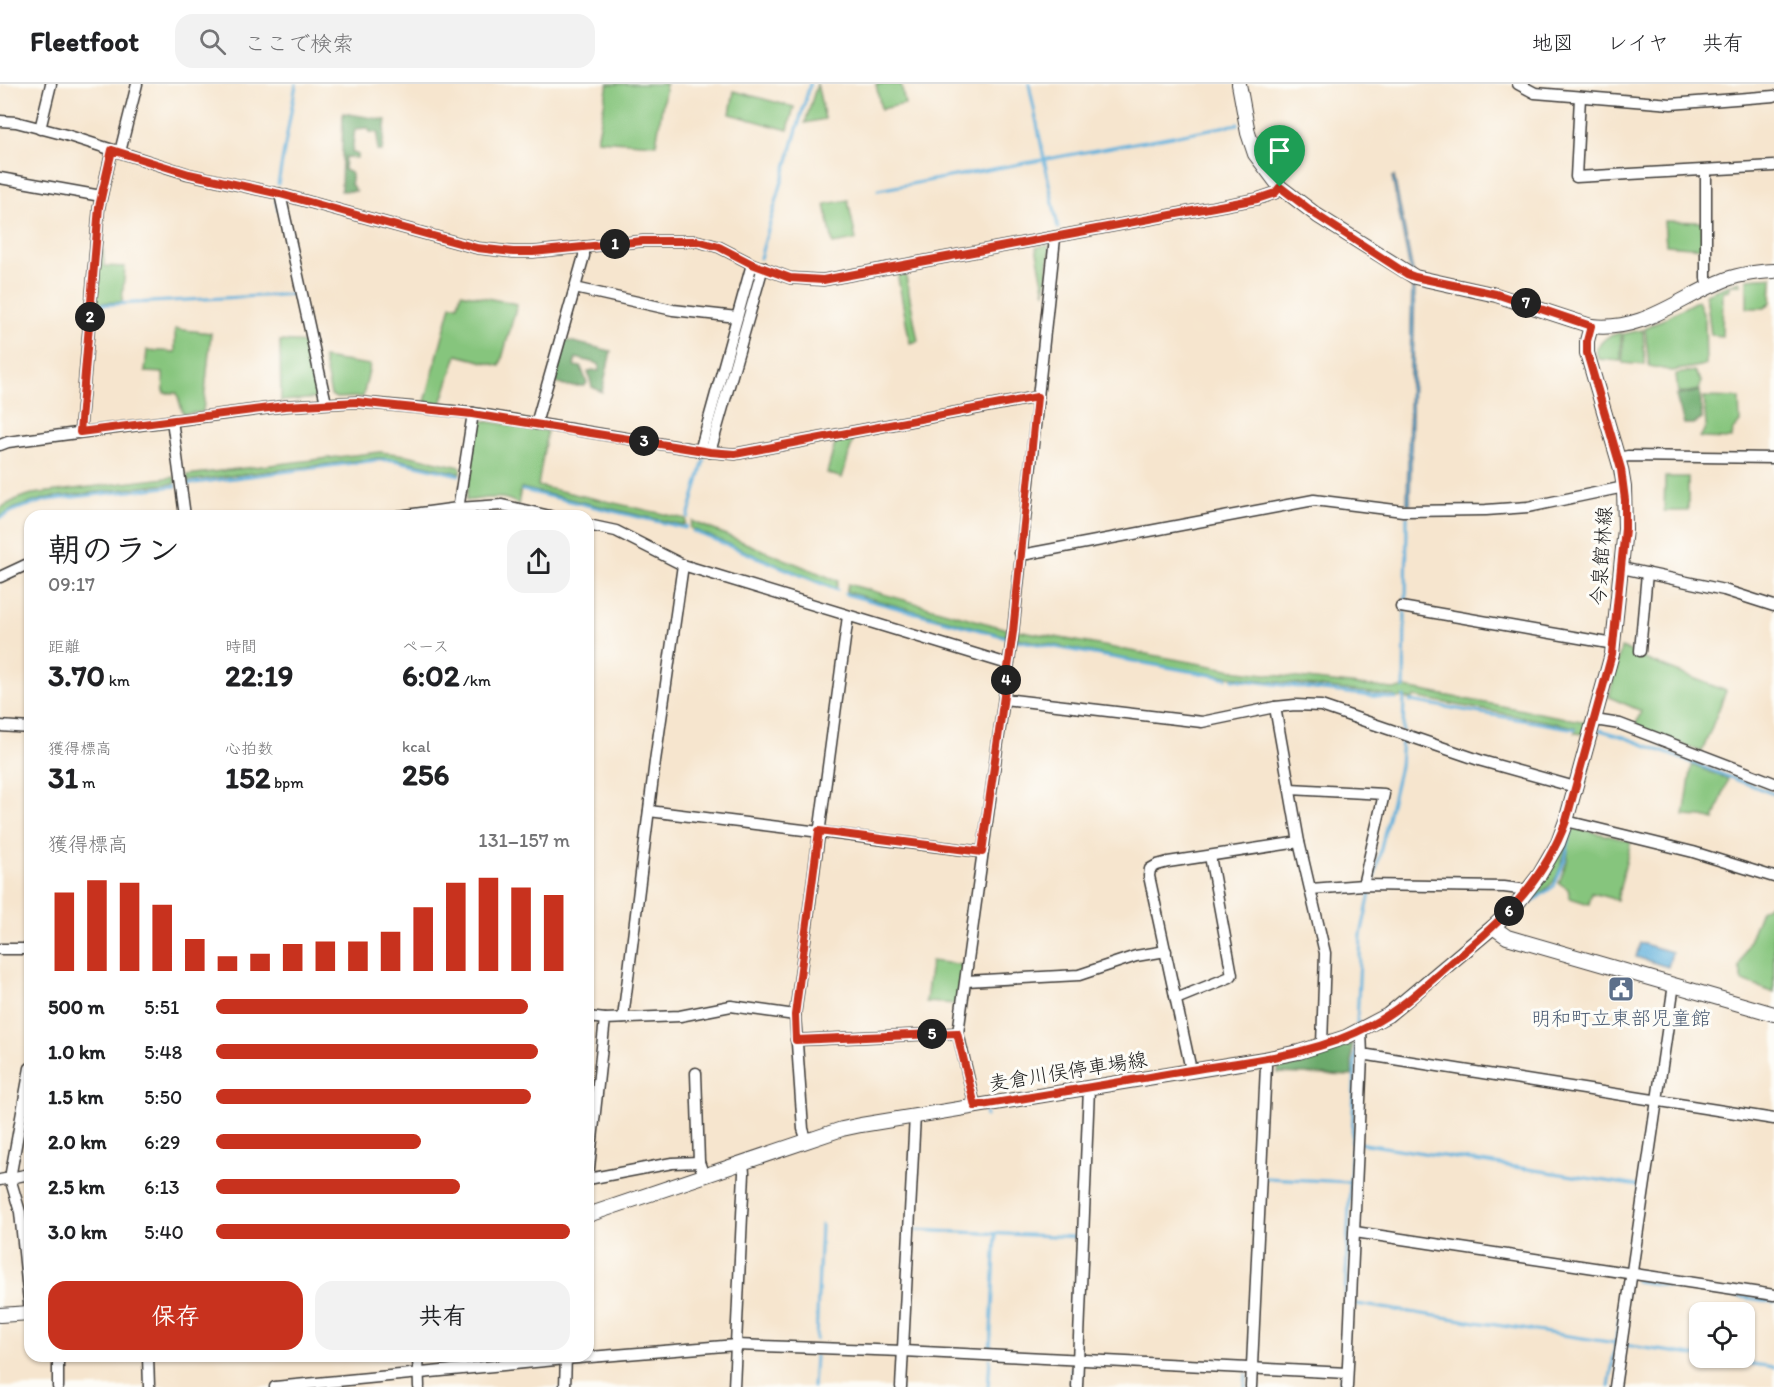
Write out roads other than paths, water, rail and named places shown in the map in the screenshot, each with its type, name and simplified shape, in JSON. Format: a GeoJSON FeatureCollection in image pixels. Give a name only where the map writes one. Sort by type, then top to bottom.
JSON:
{"type":"FeatureCollection","features":[{"type":"Feature","properties":{"kind":"main road"},"geometry":{"type":"LineString","coordinates":[[1239,84],[1251,144],[1261,164],[1280,187],[1318,216],[1415,277],[1496,294],[1591,326],[1616,327],[1635,324],[1737,276],[1774,271]]}},
{"type":"Feature","properties":{"kind":"main road","name":"今泉館林線"},"geometry":{"type":"LineString","coordinates":[[1493,927],[1517,904],[1550,858],[1566,821],[1614,644],[1625,529],[1624,487],[1619,458],[1587,353],[1591,326]]}},
{"type":"Feature","properties":{"kind":"main road"},"geometry":{"type":"LineString","coordinates":[[1493,927],[1507,937],[1774,1014]]}},
{"type":"Feature","properties":{"kind":"main road","name":"麦倉川俣停車場線"},"geometry":{"type":"LineString","coordinates":[[594,1213],[851,1127],[1264,1059],[1322,1045],[1361,1030],[1403,1004],[1493,927]]}},
{"type":"Feature","properties":{"kind":"main road"},"geometry":{"type":"LineString","coordinates":[[0,1314],[24,1312]]}},
{"type":"Feature","properties":{"kind":"street"},"geometry":{"type":"LineString","coordinates":[[40,129],[51,84]]}},
{"type":"Feature","properties":{"kind":"street"},"geometry":{"type":"LineString","coordinates":[[80,432],[101,196],[137,84]]}},
{"type":"Feature","properties":{"kind":"street"},"geometry":{"type":"LineString","coordinates":[[1518,84],[1535,93],[1671,104],[1774,96]]}},
{"type":"Feature","properties":{"kind":"street"},"geometry":{"type":"LineString","coordinates":[[1580,97],[1576,177],[1774,166]]}},
{"type":"Feature","properties":{"kind":"street"},"geometry":{"type":"LineString","coordinates":[[0,120],[66,135],[189,174],[280,194],[477,248],[533,252],[643,241],[697,241],[719,247],[757,266],[790,278],[823,280],[1257,199],[1275,193],[1280,187]]}},
{"type":"Feature","properties":{"kind":"street"},"geometry":{"type":"LineString","coordinates":[[1706,171],[1706,278],[1708,288]]}},
{"type":"Feature","properties":{"kind":"street"},"geometry":{"type":"LineString","coordinates":[[0,178],[101,196]]}},
{"type":"Feature","properties":{"kind":"street"},"geometry":{"type":"LineString","coordinates":[[280,194],[326,403]]}},
{"type":"Feature","properties":{"kind":"street"},"geometry":{"type":"LineString","coordinates":[[975,1106],[957,1033],[1004,699],[1055,238]]}},
{"type":"Feature","properties":{"kind":"street"},"geometry":{"type":"LineString","coordinates":[[536,424],[584,256],[584,247]]}},
{"type":"Feature","properties":{"kind":"street"},"geometry":{"type":"LineString","coordinates":[[705,451],[737,317],[757,266]]}},
{"type":"Feature","properties":{"kind":"street"},"geometry":{"type":"LineString","coordinates":[[705,451],[757,266]]}},
{"type":"Feature","properties":{"kind":"street"},"geometry":{"type":"LineString","coordinates":[[575,288],[673,310],[737,317]]}},
{"type":"Feature","properties":{"kind":"street"},"geometry":{"type":"LineString","coordinates":[[0,444],[172,420],[326,403],[371,403],[472,414],[735,454],[1037,397]]}},
{"type":"Feature","properties":{"kind":"street"},"geometry":{"type":"LineString","coordinates":[[458,510],[472,414]]}},
{"type":"Feature","properties":{"kind":"street"},"geometry":{"type":"LineString","coordinates":[[172,420],[184,510]]}},
{"type":"Feature","properties":{"kind":"street"},"geometry":{"type":"LineString","coordinates":[[1619,458],[1628,456],[1774,458]]}},
{"type":"Feature","properties":{"kind":"street"},"geometry":{"type":"LineString","coordinates":[[1020,553],[1027,554],[1314,500],[1403,511],[1486,510],[1528,507],[1624,487]]}},
{"type":"Feature","properties":{"kind":"street"},"geometry":{"type":"LineString","coordinates":[[471,510],[502,505],[524,510]]}},
{"type":"Feature","properties":{"kind":"street"},"geometry":{"type":"LineString","coordinates":[[594,526],[616,531],[683,565],[1008,664]]}},
{"type":"Feature","properties":{"kind":"street"},"geometry":{"type":"LineString","coordinates":[[623,1018],[683,565]]}},
{"type":"Feature","properties":{"kind":"street"},"geometry":{"type":"LineString","coordinates":[[0,577],[24,566]]}},
{"type":"Feature","properties":{"kind":"street"},"geometry":{"type":"LineString","coordinates":[[1622,568],[1724,591],[1774,606]]}},
{"type":"Feature","properties":{"kind":"street"},"geometry":{"type":"LineString","coordinates":[[1640,651],[1647,573]]}},
{"type":"Feature","properties":{"kind":"street"},"geometry":{"type":"LineString","coordinates":[[1401,608],[1614,644]]}},
{"type":"Feature","properties":{"kind":"street"},"geometry":{"type":"LineString","coordinates":[[807,1141],[803,1129],[795,1015],[848,616]]}},
{"type":"Feature","properties":{"kind":"street"},"geometry":{"type":"LineString","coordinates":[[1004,699],[1202,722],[1275,707],[1309,705],[1332,709],[1482,761],[1575,787]]}},
{"type":"Feature","properties":{"kind":"street"},"geometry":{"type":"LineString","coordinates":[[1275,707],[1299,842],[1325,953],[1322,1045]]}},
{"type":"Feature","properties":{"kind":"street"},"geometry":{"type":"LineString","coordinates":[[1595,720],[1620,724],[1774,783]]}},
{"type":"Feature","properties":{"kind":"street"},"geometry":{"type":"LineString","coordinates":[[0,726],[24,728]]}},
{"type":"Feature","properties":{"kind":"street"},"geometry":{"type":"LineString","coordinates":[[1290,789],[1384,794],[1363,885]]}},
{"type":"Feature","properties":{"kind":"street"},"geometry":{"type":"LineString","coordinates":[[649,811],[982,852]]}},
{"type":"Feature","properties":{"kind":"street"},"geometry":{"type":"LineString","coordinates":[[1566,821],[1693,852],[1774,877]]}},
{"type":"Feature","properties":{"kind":"street"},"geometry":{"type":"LineString","coordinates":[[1191,1070],[1149,876],[1150,869],[1168,862],[1299,842]]}},
{"type":"Feature","properties":{"kind":"street"},"geometry":{"type":"LineString","coordinates":[[1176,999],[1232,975],[1210,856]]}},
{"type":"Feature","properties":{"kind":"street"},"geometry":{"type":"LineString","coordinates":[[1311,889],[1363,885],[1504,887],[1527,890]]}},
{"type":"Feature","properties":{"kind":"street"},"geometry":{"type":"LineString","coordinates":[[0,949],[24,949]]}},
{"type":"Feature","properties":{"kind":"street"},"geometry":{"type":"LineString","coordinates":[[966,981],[1079,975],[1136,957],[1166,951]]}},
{"type":"Feature","properties":{"kind":"street"},"geometry":{"type":"LineString","coordinates":[[1615,1387],[1674,984]]}},
{"type":"Feature","properties":{"kind":"street"},"geometry":{"type":"LineString","coordinates":[[594,1018],[680,1017],[731,1006],[795,1015]]}},
{"type":"Feature","properties":{"kind":"street"},"geometry":{"type":"LineString","coordinates":[[594,1122],[605,1019]]}},
{"type":"Feature","properties":{"kind":"street"},"geometry":{"type":"LineString","coordinates":[[1347,1387],[1362,1056],[1361,1030]]}},
{"type":"Feature","properties":{"kind":"street"},"geometry":{"type":"LineString","coordinates":[[796,1040],[957,1033]]}},
{"type":"Feature","properties":{"kind":"street"},"geometry":{"type":"LineString","coordinates":[[1362,1056],[1368,1055],[1774,1119]]}},
{"type":"Feature","properties":{"kind":"street"},"geometry":{"type":"LineString","coordinates":[[1251,1387],[1264,1059]]}},
{"type":"Feature","properties":{"kind":"street"},"geometry":{"type":"LineString","coordinates":[[696,1073],[699,1162],[704,1176]]}},
{"type":"Feature","properties":{"kind":"street"},"geometry":{"type":"LineString","coordinates":[[1077,1387],[1089,1088]]}},
{"type":"Feature","properties":{"kind":"street"},"geometry":{"type":"LineString","coordinates":[[24,1095],[5,1179],[20,1212],[24,1252]]}},
{"type":"Feature","properties":{"kind":"street"},"geometry":{"type":"LineString","coordinates":[[901,1387],[915,1115]]}},
{"type":"Feature","properties":{"kind":"street"},"geometry":{"type":"LineString","coordinates":[[594,1177],[672,1163],[699,1162]]}},
{"type":"Feature","properties":{"kind":"street"},"geometry":{"type":"LineString","coordinates":[[734,1387],[744,1173],[742,1163]]}},
{"type":"Feature","properties":{"kind":"street"},"geometry":{"type":"LineString","coordinates":[[5,1179],[24,1175]]}},
{"type":"Feature","properties":{"kind":"street"},"geometry":{"type":"LineString","coordinates":[[1355,1232],[1774,1295]]}},
{"type":"Feature","properties":{"kind":"street"},"geometry":{"type":"LineString","coordinates":[[594,1355],[736,1345],[1347,1373]]}},
{"type":"Feature","properties":{"kind":"street"},"geometry":{"type":"LineString","coordinates":[[58,1362],[58,1387]]}},
{"type":"Feature","properties":{"kind":"street"},"geometry":{"type":"LineString","coordinates":[[148,1362],[149,1387]]}},
{"type":"Feature","properties":{"kind":"street"},"geometry":{"type":"LineString","coordinates":[[419,1362],[419,1387]]}},
{"type":"Feature","properties":{"kind":"street"},"geometry":{"type":"LineString","coordinates":[[274,1387],[520,1362]]}},
{"type":"Feature","properties":{"kind":"street"},"geometry":{"type":"LineString","coordinates":[[565,1387],[566,1362]]}},
{"type":"Feature","properties":{"kind":"water"},"geometry":{"type":"Polygon","coordinates":[[[1394,176],[1415,282],[1410,504],[1407,504],[1412,281],[1392,177],[1394,176]]]}},
{"type":"Feature","properties":{"kind":"water"},"geometry":{"type":"Polygon","coordinates":[[[1640,943],[1672,952],[1668,967],[1636,957],[1640,943]]]}},
{"type":"Feature","properties":{"kind":"waterway"},"geometry":{"type":"LineString","coordinates":[[278,184],[296,84]]}},
{"type":"Feature","properties":{"kind":"waterway"},"geometry":{"type":"LineString","coordinates":[[760,258],[810,84]]}},
{"type":"Feature","properties":{"kind":"waterway"},"geometry":{"type":"LineString","coordinates":[[1029,84],[1058,228]]}},
{"type":"Feature","properties":{"kind":"waterway"},"geometry":{"type":"LineString","coordinates":[[878,190],[1238,124]]}},
{"type":"Feature","properties":{"kind":"waterway"},"geometry":{"type":"LineString","coordinates":[[276,201],[278,209]]}},
{"type":"Feature","properties":{"kind":"waterway"},"geometry":{"type":"LineString","coordinates":[[97,305],[297,294],[297,292]]}},
{"type":"Feature","properties":{"kind":"waterway"},"geometry":{"type":"LineString","coordinates":[[187,484],[378,460],[393,460],[459,475]]}},
{"type":"Feature","properties":{"kind":"waterway"},"geometry":{"type":"LineString","coordinates":[[688,517],[704,460]]}},
{"type":"Feature","properties":{"kind":"waterway"},"geometry":{"type":"LineString","coordinates":[[0,518],[17,509],[47,500],[176,486]]}},
{"type":"Feature","properties":{"kind":"waterway"},"geometry":{"type":"LineString","coordinates":[[522,490],[685,528],[686,526]]}},
{"type":"Feature","properties":{"kind":"waterway"},"geometry":{"type":"LineString","coordinates":[[1406,605],[1407,517]]}},
{"type":"Feature","properties":{"kind":"waterway"},"geometry":{"type":"LineString","coordinates":[[693,531],[837,590]]}},
{"type":"Feature","properties":{"kind":"waterway"},"geometry":{"type":"LineString","coordinates":[[845,594],[1009,638]]}},
{"type":"Feature","properties":{"kind":"waterway"},"geometry":{"type":"LineString","coordinates":[[1404,688],[1405,611]]}},
{"type":"Feature","properties":{"kind":"waterway"},"geometry":{"type":"LineString","coordinates":[[1015,640],[1227,678]]}},
{"type":"Feature","properties":{"kind":"waterway"},"geometry":{"type":"LineString","coordinates":[[1233,679],[1396,699]]}},
{"type":"Feature","properties":{"kind":"waterway"},"geometry":{"type":"LineString","coordinates":[[1403,731],[1404,697]]}},
{"type":"Feature","properties":{"kind":"waterway"},"geometry":{"type":"LineString","coordinates":[[1410,701],[1575,729]]}},
{"type":"Feature","properties":{"kind":"waterway"},"geometry":{"type":"LineString","coordinates":[[1600,730],[1774,794]]}},
{"type":"Feature","properties":{"kind":"waterway"},"geometry":{"type":"LineString","coordinates":[[1373,883],[1400,766],[1402,738]]}},
{"type":"Feature","properties":{"kind":"waterway"},"geometry":{"type":"LineString","coordinates":[[1520,910],[1554,886],[1565,859],[1571,831]]}},
{"type":"Feature","properties":{"kind":"waterway"},"geometry":{"type":"LineString","coordinates":[[1357,1024],[1361,935],[1371,889]]}},
{"type":"Feature","properties":{"kind":"waterway"},"geometry":{"type":"LineString","coordinates":[[1345,1299],[1356,1043]]}},
{"type":"Feature","properties":{"kind":"waterway"},"geometry":{"type":"LineString","coordinates":[[985,1112],[986,1116]]}},
{"type":"Feature","properties":{"kind":"waterway"},"geometry":{"type":"LineString","coordinates":[[1352,1142],[1638,1186],[1639,1191]]}},
{"type":"Feature","properties":{"kind":"waterway"},"geometry":{"type":"LineString","coordinates":[[1266,1178],[1350,1182]]}},
{"type":"Feature","properties":{"kind":"waterway"},"geometry":{"type":"LineString","coordinates":[[816,1340],[821,1225]]}},
{"type":"Feature","properties":{"kind":"waterway"},"geometry":{"type":"LineString","coordinates":[[913,1230],[1079,1237]]}},
{"type":"Feature","properties":{"kind":"waterway"},"geometry":{"type":"LineString","coordinates":[[990,1351],[996,1233]]}},
{"type":"Feature","properties":{"kind":"waterway"},"geometry":{"type":"LineString","coordinates":[[1609,1387],[1625,1278],[1622,1278]]}},
{"type":"Feature","properties":{"kind":"waterway"},"geometry":{"type":"LineString","coordinates":[[1636,1281],[1774,1302]]}},
{"type":"Feature","properties":{"kind":"waterway"},"geometry":{"type":"LineString","coordinates":[[1356,1304],[1616,1343]]}},
{"type":"Feature","properties":{"kind":"waterway"},"geometry":{"type":"LineString","coordinates":[[1624,1345],[1689,1354]]}},
{"type":"Feature","properties":{"kind":"waterway"},"geometry":{"type":"LineString","coordinates":[[813,1387],[815,1356]]}},
{"type":"Feature","properties":{"kind":"waterway"},"geometry":{"type":"LineString","coordinates":[[988,1387],[990,1359]]}},
{"type":"Feature","properties":{"kind":"waterway"},"geometry":{"type":"LineString","coordinates":[[1755,1364],[1774,1367]]}},
{"type":"Feature","properties":{"kind":"waterway"},"geometry":{"type":"LineString","coordinates":[[1071,1387],[1072,1368]]}},
{"type":"Feature","properties":{"kind":"waterway"},"geometry":{"type":"LineString","coordinates":[[1245,1387],[1246,1374]]}},
{"type":"Feature","properties":{"kind":"waterway"},"geometry":{"type":"LineString","coordinates":[[1340,1387],[1341,1377]]}},
{"type":"Feature","properties":{"kind":"place","name":"明和町立東部児童館"},"geometry":{"type":"Point","coordinates":[1621,989]}}]}
